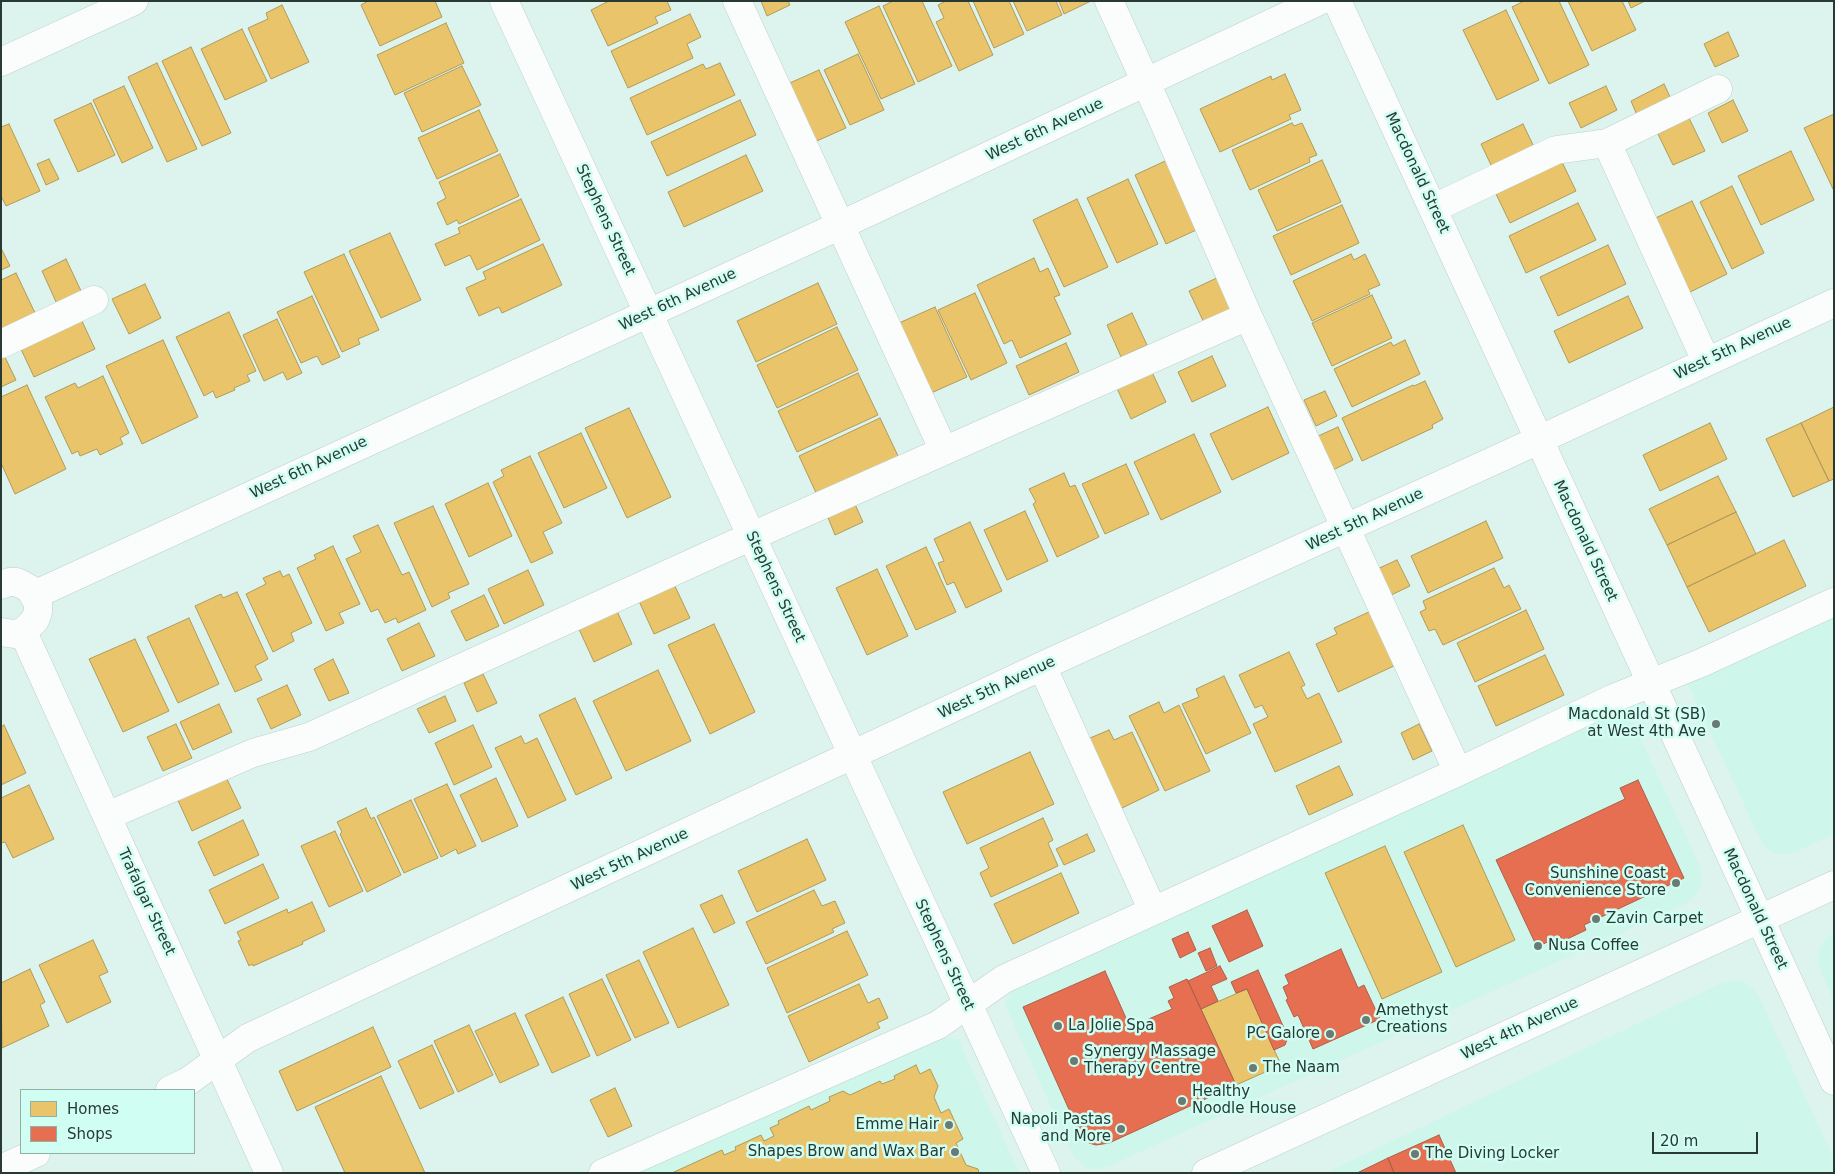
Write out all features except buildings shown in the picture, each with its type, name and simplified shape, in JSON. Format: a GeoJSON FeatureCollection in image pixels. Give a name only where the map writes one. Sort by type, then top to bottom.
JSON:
{"type":"FeatureCollection","features":[{"type":"Feature","properties":{"kind":"street"},"geometry":{"type":"LineString","coordinates":[[1,62],[134,1]]}},
{"type":"Feature","properties":{"kind":"street","name":"Stephens Street"},"geometry":{"type":"LineString","coordinates":[[504,1],[1046,1173]]}},
{"type":"Feature","properties":{"kind":"street"},"geometry":{"type":"LineString","coordinates":[[737,1],[944,451]]}},
{"type":"Feature","properties":{"kind":"street"},"geometry":{"type":"LineString","coordinates":[[1108,1],[1162,118],[1248,316],[1458,772]]}},
{"type":"Feature","properties":{"kind":"street","name":"West 6th Avenue"},"geometry":{"type":"LineString","coordinates":[[34,595],[841,225],[1319,1]]}},
{"type":"Feature","properties":{"kind":"street","name":"Macdonald Street"},"geometry":{"type":"LineString","coordinates":[[1337,1],[1434,208],[1538,440],[1834,1081]]}},
{"type":"Feature","properties":{"kind":"street"},"geometry":{"type":"LineString","coordinates":[[1434,208],[1556,150],[1607,143],[1718,89]]}},
{"type":"Feature","properties":{"kind":"street"},"geometry":{"type":"LineString","coordinates":[[1607,143],[1706,361]]}},
{"type":"Feature","properties":{"kind":"street"},"geometry":{"type":"LineString","coordinates":[[1,344],[94,300]]}},
{"type":"Feature","properties":{"kind":"street","name":"West 5th Avenue"},"geometry":{"type":"LineString","coordinates":[[172,1089],[187,1082],[248,1038],[1042,666],[1347,529],[1834,303]]}},
{"type":"Feature","properties":{"kind":"street"},"geometry":{"type":"LineString","coordinates":[[106,816],[253,753],[309,737],[751,537],[1248,316]]}},
{"type":"Feature","properties":{"kind":"street"},"geometry":{"type":"LineString","coordinates":[[2,584],[17,582],[30,589],[38,603],[38,612],[35,620],[12,632]]}},
{"type":"Feature","properties":{"kind":"street"},"geometry":{"type":"LineString","coordinates":[[603,1173],[938,1025],[1004,980],[1458,772],[1614,698],[1701,663],[1834,602]]}},
{"type":"Feature","properties":{"kind":"street","name":"Trafalgar Street"},"geometry":{"type":"LineString","coordinates":[[12,632],[106,816],[269,1173]]}},
{"type":"Feature","properties":{"kind":"street"},"geometry":{"type":"LineString","coordinates":[[1042,666],[1153,911]]}},
{"type":"Feature","properties":{"kind":"street","name":"West 4th Avenue"},"geometry":{"type":"LineString","coordinates":[[1206,1173],[1834,885]]}},
{"type":"Feature","properties":{"kind":"street"},"geometry":{"type":"LineString","coordinates":[[1,1169],[34,1154]]}},
{"type":"Feature","properties":{"kind":"shaded area"},"geometry":{"type":"Polygon","coordinates":[[[1834,612],[1834,834],[1797,851],[1778,854],[1769,850],[1762,843],[1688,684],[1703,673],[1834,612]]]}},
{"type":"Feature","properties":{"kind":"shaded area"},"geometry":{"type":"Polygon","coordinates":[[[1610,709],[1628,712],[1699,864],[1702,874],[1701,885],[1696,895],[1686,903],[1109,1166],[1096,1169],[1085,1167],[1075,1158],[1005,1004],[1011,992],[1610,709]]]}},
{"type":"Feature","properties":{"kind":"shaded area"},"geometry":{"type":"Polygon","coordinates":[[[1834,933],[1834,1001],[1822,974],[1818,959],[1820,948],[1826,938],[1834,933]]]}},
{"type":"Feature","properties":{"kind":"shaded area"},"geometry":{"type":"Polygon","coordinates":[[[1724,982],[1743,982],[1751,987],[1759,997],[1834,1159],[1834,1173],[1326,1173],[1724,982]]]}},
{"type":"Feature","properties":{"kind":"shaded area"},"geometry":{"type":"Polygon","coordinates":[[[943,1038],[958,1039],[1019,1173],[633,1173],[943,1038]]]}},
{"type":"Feature","properties":{"kind":"place","name":"Macdonald St (SB) at West 4th Ave"},"geometry":{"type":"Point","coordinates":[1716,724]}},
{"type":"Feature","properties":{"kind":"place","name":"Sunshine Coast Convenience Store"},"geometry":{"type":"Point","coordinates":[1676,883]}},
{"type":"Feature","properties":{"kind":"place","name":"Zavin Carpet"},"geometry":{"type":"Point","coordinates":[1596,919]}},
{"type":"Feature","properties":{"kind":"place","name":"Nusa Coffee"},"geometry":{"type":"Point","coordinates":[1538,946]}},
{"type":"Feature","properties":{"kind":"place","name":"Amethyst Creations"},"geometry":{"type":"Point","coordinates":[1366,1020]}},
{"type":"Feature","properties":{"kind":"place","name":"La Jolie Spa"},"geometry":{"type":"Point","coordinates":[1058,1026]}},
{"type":"Feature","properties":{"kind":"place","name":"PC Galore"},"geometry":{"type":"Point","coordinates":[1330,1034]}},
{"type":"Feature","properties":{"kind":"place","name":"Synergy Massage Therapy Centre"},"geometry":{"type":"Point","coordinates":[1074,1061]}},
{"type":"Feature","properties":{"kind":"place","name":"The Naam"},"geometry":{"type":"Point","coordinates":[1253,1068]}},
{"type":"Feature","properties":{"kind":"place","name":"Healthy Noodle House"},"geometry":{"type":"Point","coordinates":[1182,1101]}},
{"type":"Feature","properties":{"kind":"place","name":"Emme Hair"},"geometry":{"type":"Point","coordinates":[949,1125]}},
{"type":"Feature","properties":{"kind":"place","name":"Napoli Pastas and More"},"geometry":{"type":"Point","coordinates":[1121,1129]}},
{"type":"Feature","properties":{"kind":"place","name":"Shapes Brow and Wax Bar"},"geometry":{"type":"Point","coordinates":[955,1152]}},
{"type":"Feature","properties":{"kind":"place","name":"The Diving Locker"},"geometry":{"type":"Point","coordinates":[1415,1154]}}]}
